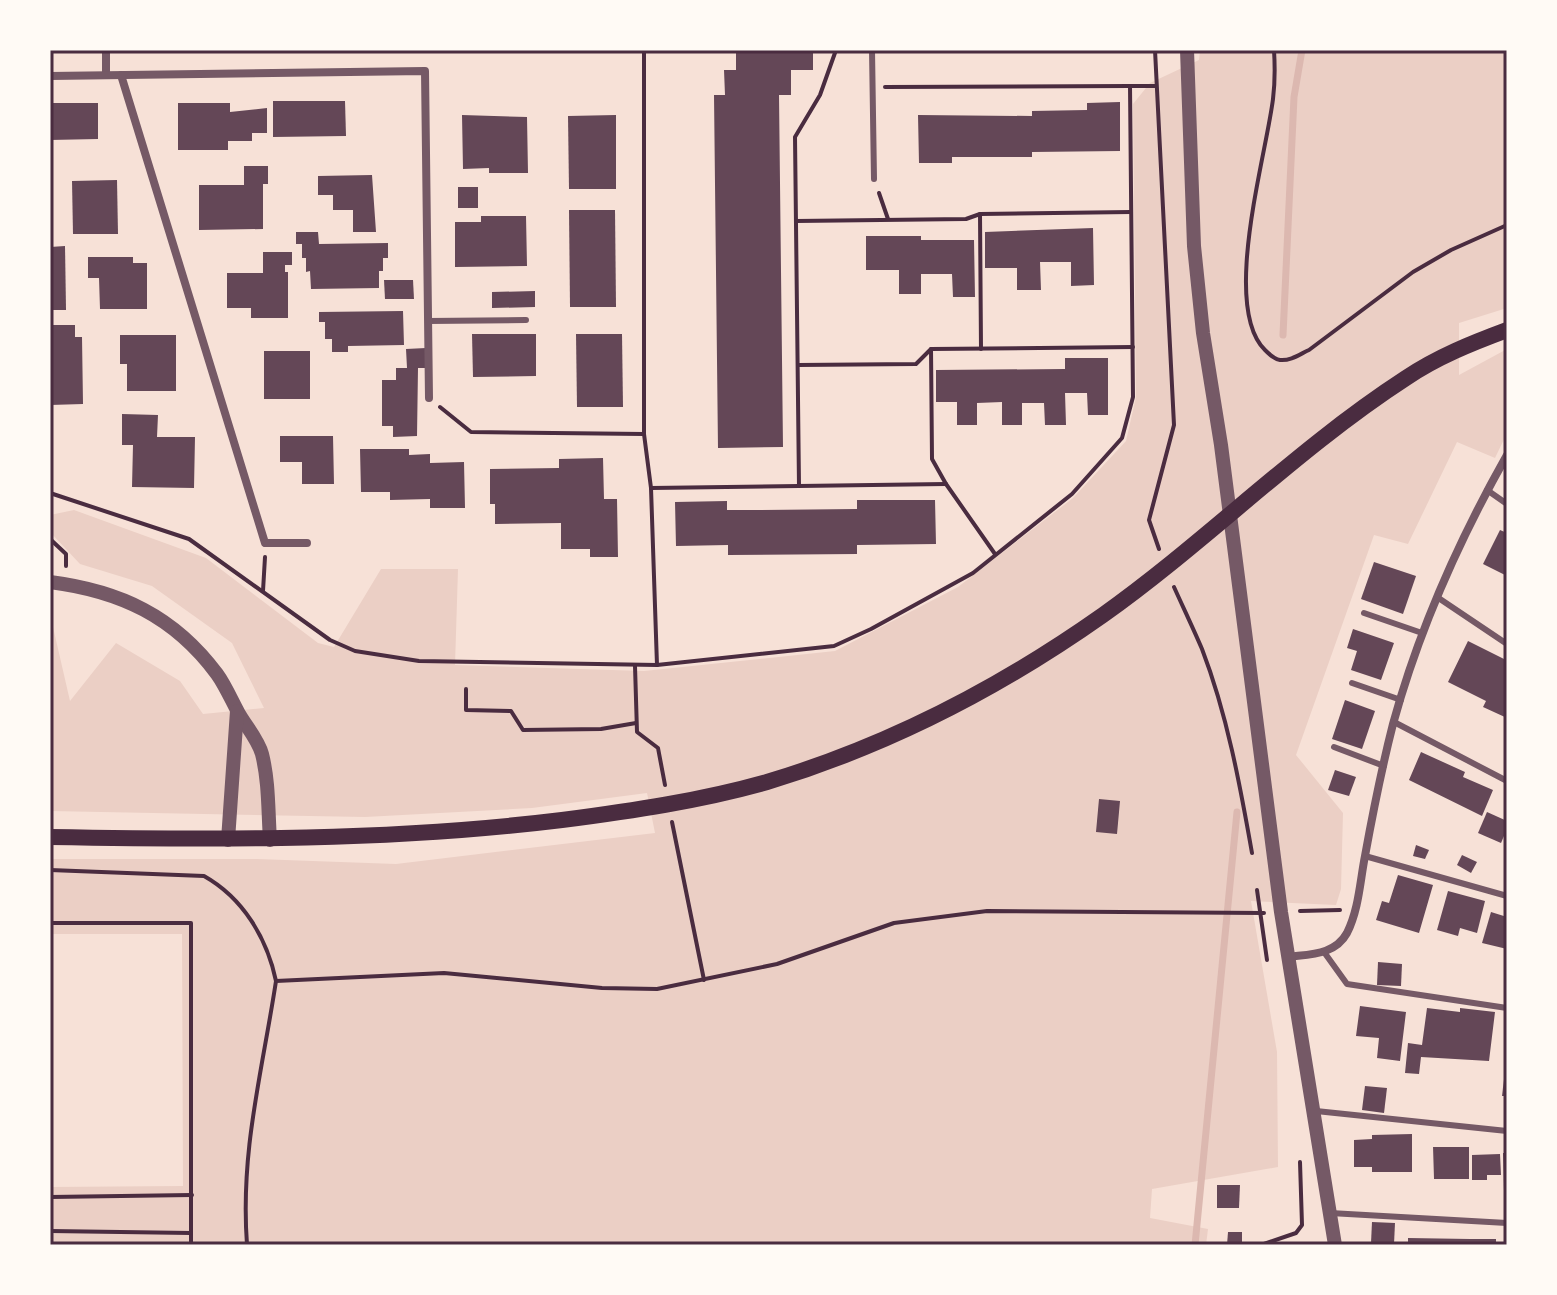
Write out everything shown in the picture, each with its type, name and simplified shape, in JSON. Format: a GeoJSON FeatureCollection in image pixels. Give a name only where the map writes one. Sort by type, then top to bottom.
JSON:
{"type":"FeatureCollection","features":[{"type":"Feature","properties":{"kind":"main road"},"geometry":{"type":"LineString","coordinates":[[50,837],[270,840],[418,835],[637,810],[764,782],[876,742],[964,701],[1101,616],[1407,377],[1452,352],[1507,330]]}},
{"type":"Feature","properties":{"kind":"street"},"geometry":{"type":"LineString","coordinates":[[106,50],[106,75]]}},
{"type":"Feature","properties":{"kind":"street"},"geometry":{"type":"LineString","coordinates":[[1187,50],[1194,246],[1288,957],[1335,1245]]}},
{"type":"Feature","properties":{"kind":"street"},"geometry":{"type":"LineString","coordinates":[[50,76],[425,71],[429,398]]}},
{"type":"Feature","properties":{"kind":"street"},"geometry":{"type":"LineString","coordinates":[[121,75],[265,543],[307,543]]}},
{"type":"Feature","properties":{"kind":"street"},"geometry":{"type":"LineString","coordinates":[[1288,957],[1324,952],[1335,947],[1346,936],[1361,885],[1394,722],[1422,633],[1487,490],[1507,455]]}},
{"type":"Feature","properties":{"kind":"street"},"geometry":{"type":"LineString","coordinates":[[50,582],[106,593],[139,605],[194,647],[218,675],[261,750],[267,784],[270,840]]}},
{"type":"Feature","properties":{"kind":"street"},"geometry":{"type":"LineString","coordinates":[[228,840],[237,711]]}},
{"type":"Feature","properties":{"kind":"lane"},"geometry":{"type":"LineString","coordinates":[[872,50],[874,179]]}},
{"type":"Feature","properties":{"kind":"lane"},"geometry":{"type":"LineString","coordinates":[[428,321],[526,320]]}},
{"type":"Feature","properties":{"kind":"lane"},"geometry":{"type":"LineString","coordinates":[[1487,490],[1507,504]]}},
{"type":"Feature","properties":{"kind":"lane"},"geometry":{"type":"LineString","coordinates":[[1437,597],[1507,644]]}},
{"type":"Feature","properties":{"kind":"lane"},"geometry":{"type":"LineString","coordinates":[[1364,613],[1422,633]]}},
{"type":"Feature","properties":{"kind":"lane"},"geometry":{"type":"LineString","coordinates":[[1352,683],[1401,700]]}},
{"type":"Feature","properties":{"kind":"lane"},"geometry":{"type":"LineString","coordinates":[[1394,722],[1507,781]]}},
{"type":"Feature","properties":{"kind":"lane"},"geometry":{"type":"LineString","coordinates":[[1334,747],[1384,766]]}},
{"type":"Feature","properties":{"kind":"lane"},"geometry":{"type":"LineString","coordinates":[[1365,856],[1507,896]]}},
{"type":"Feature","properties":{"kind":"lane"},"geometry":{"type":"LineString","coordinates":[[1324,952],[1347,984],[1507,1008]]}},
{"type":"Feature","properties":{"kind":"lane"},"geometry":{"type":"LineString","coordinates":[[1312,1111],[1507,1131]]}},
{"type":"Feature","properties":{"kind":"lane"},"geometry":{"type":"LineString","coordinates":[[1330,1213],[1507,1223]]}},
{"type":"Feature","properties":{"kind":"path"},"geometry":{"type":"LineString","coordinates":[[644,50],[644,434],[651,488],[657,665]]}},
{"type":"Feature","properties":{"kind":"path"},"geometry":{"type":"LineString","coordinates":[[799,486],[795,137],[820,95],[836,50]]}},
{"type":"Feature","properties":{"kind":"path"},"geometry":{"type":"LineString","coordinates":[[1155,50],[1174,425],[1149,520],[1202,650],[1220,707],[1240,783],[1252,854]]}},
{"type":"Feature","properties":{"kind":"path"},"geometry":{"type":"LineString","coordinates":[[1274,50],[1273,99],[1247,237],[1246,262],[1253,335],[1273,357],[1282,360],[1309,350],[1413,272],[1451,250],[1507,225]]}},
{"type":"Feature","properties":{"kind":"path"},"geometry":{"type":"LineString","coordinates":[[50,493],[189,539],[330,640],[371,655],[419,661],[657,665],[834,646],[973,573],[1072,494],[1122,438],[1133,397],[1130,86]]}},
{"type":"Feature","properties":{"kind":"path"},"geometry":{"type":"LineString","coordinates":[[871,87],[1155,86]]}},
{"type":"Feature","properties":{"kind":"path"},"geometry":{"type":"LineString","coordinates":[[874,179],[888,220]]}},
{"type":"Feature","properties":{"kind":"path"},"geometry":{"type":"LineString","coordinates":[[796,221],[966,219],[980,214],[1131,212]]}},
{"type":"Feature","properties":{"kind":"path"},"geometry":{"type":"LineString","coordinates":[[980,214],[981,349]]}},
{"type":"Feature","properties":{"kind":"path"},"geometry":{"type":"LineString","coordinates":[[798,365],[916,364],[931,349],[1133,347]]}},
{"type":"Feature","properties":{"kind":"path"},"geometry":{"type":"LineString","coordinates":[[931,349],[932,459],[995,554]]}},
{"type":"Feature","properties":{"kind":"path"},"geometry":{"type":"LineString","coordinates":[[429,398],[471,432],[644,434]]}},
{"type":"Feature","properties":{"kind":"path"},"geometry":{"type":"LineString","coordinates":[[651,488],[946,484]]}},
{"type":"Feature","properties":{"kind":"path"},"geometry":{"type":"LineString","coordinates":[[50,539],[66,554],[66,584]]}},
{"type":"Feature","properties":{"kind":"path"},"geometry":{"type":"LineString","coordinates":[[263,591],[265,543]]}},
{"type":"Feature","properties":{"kind":"path"},"geometry":{"type":"LineString","coordinates":[[635,665],[637,732],[658,748]]}},
{"type":"Feature","properties":{"kind":"path"},"geometry":{"type":"LineString","coordinates":[[466,689],[466,710],[511,711],[523,730],[601,729],[636,723]]}},
{"type":"Feature","properties":{"kind":"path"},"geometry":{"type":"LineString","coordinates":[[50,870],[204,876],[220,885],[237,901],[263,940],[276,981],[251,1114],[245,1168],[247,1245]]}},
{"type":"Feature","properties":{"kind":"path"},"geometry":{"type":"LineString","coordinates":[[682,874],[704,980]]}},
{"type":"Feature","properties":{"kind":"path"},"geometry":{"type":"LineString","coordinates":[[1256,883],[1269,972]]}},
{"type":"Feature","properties":{"kind":"path"},"geometry":{"type":"LineString","coordinates":[[276,981],[444,973],[602,988],[657,989],[777,964],[894,923],[987,911],[1244,913]]}},
{"type":"Feature","properties":{"kind":"path"},"geometry":{"type":"LineString","coordinates":[[50,923],[191,923],[191,1245]]}},
{"type":"Feature","properties":{"kind":"path"},"geometry":{"type":"LineString","coordinates":[[1261,1245],[1296,1233],[1302,1225],[1301,1150]]}},
{"type":"Feature","properties":{"kind":"path"},"geometry":{"type":"LineString","coordinates":[[50,1197],[192,1195]]}},
{"type":"Feature","properties":{"kind":"path"},"geometry":{"type":"LineString","coordinates":[[50,1231],[191,1233]]}},
{"type":"Feature","properties":{"kind":"shaded area"},"geometry":{"type":"Polygon","coordinates":[[[1200,50],[1507,50],[1507,308],[1459,323],[1459,375],[1507,349],[1507,433],[1495,458],[1457,442],[1408,544],[1374,535],[1296,755],[1343,813],[1341,889],[1336,905],[1251,901],[1277,1052],[1278,1167],[1152,1189],[1150,1218],[1208,1229],[1206,1245],[50,1245],[50,1187],[183,1186],[182,934],[50,934],[50,859],[257,859],[396,864],[655,833],[647,793],[532,808],[365,817],[50,811],[50,627],[53,627],[70,701],[116,643],[180,681],[203,714],[264,708],[232,643],[152,586],[80,564],[50,532],[50,515],[74,510],[206,558],[318,643],[334,647],[381,569],[458,569],[455,665],[644,671],[835,651],[958,587],[1073,498],[1126,441],[1136,397],[1133,104],[1150,83],[1199,60],[1200,50]]]}},
{"type":"Feature","properties":{"kind":"building"},"geometry":{"type":"Polygon","coordinates":[[[736,50],[813,50],[813,70],[791,70],[791,95],[779,95],[783,447],[718,448],[714,95],[725,95],[724,70],[736,70],[736,50]]]}},
{"type":"Feature","properties":{"kind":"building"},"geometry":{"type":"Polygon","coordinates":[[[273,101],[345,101],[346,136],[273,137],[273,101]]]}},
{"type":"Feature","properties":{"kind":"building"},"geometry":{"type":"Polygon","coordinates":[[[1120,102],[1120,151],[1032,152],[1032,157],[952,157],[952,163],[919,163],[918,115],[1032,116],[1032,111],[1087,110],[1087,103],[1120,102]]]}},
{"type":"Feature","properties":{"kind":"building"},"geometry":{"type":"Polygon","coordinates":[[[50,103],[98,103],[98,139],[50,140],[50,103]]]}},
{"type":"Feature","properties":{"kind":"building"},"geometry":{"type":"Polygon","coordinates":[[[178,103],[230,103],[230,112],[267,108],[267,133],[252,133],[252,141],[228,141],[228,150],[178,150],[178,103]]]}},
{"type":"Feature","properties":{"kind":"building"},"geometry":{"type":"Polygon","coordinates":[[[462,115],[527,117],[528,173],[489,173],[489,168],[463,169],[462,115]]]}},
{"type":"Feature","properties":{"kind":"building"},"geometry":{"type":"Polygon","coordinates":[[[616,115],[616,189],[569,189],[568,116],[616,115]]]}},
{"type":"Feature","properties":{"kind":"building"},"geometry":{"type":"Polygon","coordinates":[[[244,166],[268,166],[268,184],[263,184],[263,229],[199,230],[199,185],[244,185],[244,166]]]}},
{"type":"Feature","properties":{"kind":"building"},"geometry":{"type":"Polygon","coordinates":[[[372,175],[376,232],[353,232],[353,210],[333,210],[333,195],[318,195],[318,176],[372,175]]]}},
{"type":"Feature","properties":{"kind":"building"},"geometry":{"type":"Polygon","coordinates":[[[117,180],[118,234],[73,234],[72,181],[117,180]]]}},
{"type":"Feature","properties":{"kind":"building"},"geometry":{"type":"Polygon","coordinates":[[[458,187],[478,187],[478,208],[458,208],[458,187]]]}},
{"type":"Feature","properties":{"kind":"building"},"geometry":{"type":"Polygon","coordinates":[[[569,210],[615,210],[616,307],[570,307],[569,210]]]}},
{"type":"Feature","properties":{"kind":"building"},"geometry":{"type":"Polygon","coordinates":[[[481,216],[526,216],[527,266],[455,267],[455,222],[481,222],[481,216]]]}},
{"type":"Feature","properties":{"kind":"building"},"geometry":{"type":"Polygon","coordinates":[[[1093,228],[1094,285],[1071,286],[1071,262],[1040,262],[1041,290],[1017,290],[1017,268],[985,268],[985,232],[1093,228]]]}},
{"type":"Feature","properties":{"kind":"building"},"geometry":{"type":"Polygon","coordinates":[[[296,232],[318,232],[319,244],[388,243],[388,258],[383,258],[383,271],[379,271],[379,288],[311,289],[310,271],[306,272],[306,258],[302,258],[302,244],[296,244],[296,232]]]}},
{"type":"Feature","properties":{"kind":"building"},"geometry":{"type":"Polygon","coordinates":[[[866,236],[974,240],[975,297],[953,297],[952,274],[921,274],[921,294],[899,294],[899,270],[866,270],[866,236]]]}},
{"type":"Feature","properties":{"kind":"building"},"geometry":{"type":"Polygon","coordinates":[[[65,246],[66,310],[50,310],[50,247],[65,246]]]}},
{"type":"Feature","properties":{"kind":"building"},"geometry":{"type":"Polygon","coordinates":[[[263,252],[292,252],[292,265],[285,265],[285,272],[288,272],[288,318],[251,318],[251,308],[227,308],[227,273],[263,273],[263,252]]]}},
{"type":"Feature","properties":{"kind":"building"},"geometry":{"type":"Polygon","coordinates":[[[88,257],[133,257],[133,263],[147,263],[147,309],[100,309],[99,278],[88,278],[88,257]]]}},
{"type":"Feature","properties":{"kind":"building"},"geometry":{"type":"Polygon","coordinates":[[[384,280],[413,280],[414,299],[385,299],[384,280]]]}},
{"type":"Feature","properties":{"kind":"building"},"geometry":{"type":"Polygon","coordinates":[[[535,291],[535,307],[492,308],[492,292],[535,291]]]}},
{"type":"Feature","properties":{"kind":"building"},"geometry":{"type":"Polygon","coordinates":[[[403,311],[404,345],[348,346],[348,352],[332,352],[332,339],[325,339],[325,322],[319,322],[319,312],[403,311]]]}},
{"type":"Feature","properties":{"kind":"building"},"geometry":{"type":"Polygon","coordinates":[[[50,325],[75,325],[75,337],[82,337],[83,404],[50,405],[50,325]]]}},
{"type":"Feature","properties":{"kind":"building"},"geometry":{"type":"Polygon","coordinates":[[[472,334],[536,334],[536,376],[473,377],[472,334]]]}},
{"type":"Feature","properties":{"kind":"building"},"geometry":{"type":"Polygon","coordinates":[[[576,334],[622,334],[623,407],[577,407],[576,334]]]}},
{"type":"Feature","properties":{"kind":"building"},"geometry":{"type":"Polygon","coordinates":[[[120,335],[176,335],[176,391],[127,391],[127,364],[120,364],[120,335]]]}},
{"type":"Feature","properties":{"kind":"building"},"geometry":{"type":"Polygon","coordinates":[[[426,348],[426,368],[418,368],[417,436],[393,437],[393,426],[382,426],[382,380],[396,380],[396,368],[407,368],[406,349],[426,348]]]}},
{"type":"Feature","properties":{"kind":"building"},"geometry":{"type":"Polygon","coordinates":[[[264,351],[310,351],[310,399],[264,399],[264,351]]]}},
{"type":"Feature","properties":{"kind":"building"},"geometry":{"type":"Polygon","coordinates":[[[1065,358],[1108,358],[1108,415],[1088,415],[1087,393],[1065,393],[1066,425],[1045,425],[1044,403],[1022,403],[1022,425],[1002,425],[1002,402],[977,403],[977,425],[957,425],[957,402],[936,402],[936,370],[1065,369],[1065,358]]]}},
{"type":"Feature","properties":{"kind":"building"},"geometry":{"type":"Polygon","coordinates":[[[122,414],[158,415],[157,437],[195,437],[194,488],[132,487],[133,445],[122,445],[122,414]]]}},
{"type":"Feature","properties":{"kind":"building"},"geometry":{"type":"Polygon","coordinates":[[[280,436],[333,436],[334,484],[302,484],[302,462],[280,462],[280,436]]]}},
{"type":"Feature","properties":{"kind":"building"},"geometry":{"type":"Polygon","coordinates":[[[360,449],[409,449],[409,455],[430,454],[430,463],[464,462],[465,508],[430,508],[430,499],[390,500],[390,492],[361,492],[360,449]]]}},
{"type":"Feature","properties":{"kind":"building"},"geometry":{"type":"Polygon","coordinates":[[[603,458],[604,499],[617,499],[618,557],[590,557],[590,549],[561,549],[561,523],[495,524],[495,504],[490,504],[490,469],[559,468],[559,459],[603,458]]]}},
{"type":"Feature","properties":{"kind":"building"},"geometry":{"type":"Polygon","coordinates":[[[857,500],[935,500],[936,544],[857,545],[857,554],[728,555],[728,545],[676,546],[675,502],[727,501],[727,510],[857,509],[857,500]]]}},
{"type":"Feature","properties":{"kind":"building"},"geometry":{"type":"Polygon","coordinates":[[[1500,530],[1507,533],[1507,576],[1483,564],[1500,530]]]}},
{"type":"Feature","properties":{"kind":"building"},"geometry":{"type":"Polygon","coordinates":[[[1374,562],[1416,576],[1403,614],[1361,599],[1374,562]]]}},
{"type":"Feature","properties":{"kind":"building"},"geometry":{"type":"Polygon","coordinates":[[[1353,629],[1394,643],[1381,680],[1351,670],[1357,651],[1347,648],[1353,629]]]}},
{"type":"Feature","properties":{"kind":"building"},"geometry":{"type":"Polygon","coordinates":[[[1468,641],[1506,660],[1507,718],[1483,707],[1486,701],[1448,682],[1468,641]]]}},
{"type":"Feature","properties":{"kind":"building"},"geometry":{"type":"Polygon","coordinates":[[[1345,700],[1375,711],[1362,749],[1332,739],[1345,700]]]}},
{"type":"Feature","properties":{"kind":"building"},"geometry":{"type":"Polygon","coordinates":[[[1421,752],[1465,772],[1463,777],[1493,790],[1482,816],[1409,780],[1421,752]]]}},
{"type":"Feature","properties":{"kind":"building"},"geometry":{"type":"Polygon","coordinates":[[[1335,770],[1356,777],[1349,796],[1328,790],[1335,770]]]}},
{"type":"Feature","properties":{"kind":"building"},"geometry":{"type":"Polygon","coordinates":[[[1099,799],[1120,801],[1117,834],[1096,832],[1099,799]]]}},
{"type":"Feature","properties":{"kind":"building"},"geometry":{"type":"Polygon","coordinates":[[[1487,812],[1507,821],[1501,843],[1478,833],[1487,812]]]}},
{"type":"Feature","properties":{"kind":"building"},"geometry":{"type":"Polygon","coordinates":[[[1416,845],[1429,850],[1425,859],[1413,856],[1416,845]]]}},
{"type":"Feature","properties":{"kind":"building"},"geometry":{"type":"Polygon","coordinates":[[[1462,855],[1477,862],[1471,873],[1457,865],[1462,855]]]}},
{"type":"Feature","properties":{"kind":"building"},"geometry":{"type":"Polygon","coordinates":[[[1398,875],[1433,885],[1419,933],[1376,920],[1382,901],[1389,903],[1398,875]]]}},
{"type":"Feature","properties":{"kind":"building"},"geometry":{"type":"Polygon","coordinates":[[[1448,891],[1485,901],[1477,933],[1460,928],[1458,936],[1437,930],[1448,891]]]}},
{"type":"Feature","properties":{"kind":"building"},"geometry":{"type":"Polygon","coordinates":[[[1491,912],[1507,917],[1507,949],[1482,943],[1491,912]]]}},
{"type":"Feature","properties":{"kind":"building"},"geometry":{"type":"Polygon","coordinates":[[[1378,962],[1402,964],[1401,986],[1377,985],[1378,962]]]}},
{"type":"Feature","properties":{"kind":"building"},"geometry":{"type":"Polygon","coordinates":[[[1360,1006],[1406,1012],[1400,1061],[1377,1058],[1379,1038],[1356,1036],[1360,1006]]]}},
{"type":"Feature","properties":{"kind":"building"},"geometry":{"type":"Polygon","coordinates":[[[1427,1008],[1495,1012],[1489,1061],[1421,1057],[1419,1074],[1405,1073],[1408,1043],[1422,1045],[1427,1008]]]}},
{"type":"Feature","properties":{"kind":"building"},"geometry":{"type":"Polygon","coordinates":[[[1505,1071],[1507,1096],[1502,1096],[1505,1071]]]}},
{"type":"Feature","properties":{"kind":"building"},"geometry":{"type":"Polygon","coordinates":[[[1365,1086],[1387,1088],[1384,1113],[1362,1110],[1365,1086]]]}},
{"type":"Feature","properties":{"kind":"building"},"geometry":{"type":"Polygon","coordinates":[[[1412,1134],[1412,1172],[1372,1172],[1372,1167],[1354,1167],[1354,1140],[1372,1139],[1372,1135],[1412,1134]]]}},
{"type":"Feature","properties":{"kind":"building"},"geometry":{"type":"Polygon","coordinates":[[[1433,1147],[1469,1147],[1469,1179],[1434,1179],[1433,1147]]]}},
{"type":"Feature","properties":{"kind":"building"},"geometry":{"type":"Polygon","coordinates":[[[1503,1153],[1507,1153],[1507,1191],[1504,1191],[1503,1153]]]}},
{"type":"Feature","properties":{"kind":"building"},"geometry":{"type":"Polygon","coordinates":[[[1500,1154],[1501,1175],[1487,1175],[1487,1180],[1472,1180],[1472,1155],[1500,1154]]]}},
{"type":"Feature","properties":{"kind":"building"},"geometry":{"type":"Polygon","coordinates":[[[1217,1185],[1240,1185],[1239,1208],[1217,1208],[1217,1185]]]}},
{"type":"Feature","properties":{"kind":"building"},"geometry":{"type":"Polygon","coordinates":[[[1372,1222],[1395,1223],[1394,1244],[1371,1243],[1372,1222]]]}},
{"type":"Feature","properties":{"kind":"building"},"geometry":{"type":"Polygon","coordinates":[[[1228,1232],[1242,1232],[1242,1245],[1227,1245],[1228,1232]]]}},
{"type":"Feature","properties":{"kind":"building"},"geometry":{"type":"Polygon","coordinates":[[[1408,1238],[1496,1239],[1496,1245],[1408,1245],[1408,1238]]]}},
{"type":"Feature","properties":{"kind":"waterway"},"geometry":{"type":"LineString","coordinates":[[1283,335],[1294,97],[1302,50]]}},
{"type":"Feature","properties":{"kind":"waterway"},"geometry":{"type":"LineString","coordinates":[[1195,1245],[1237,812]]}}]}
